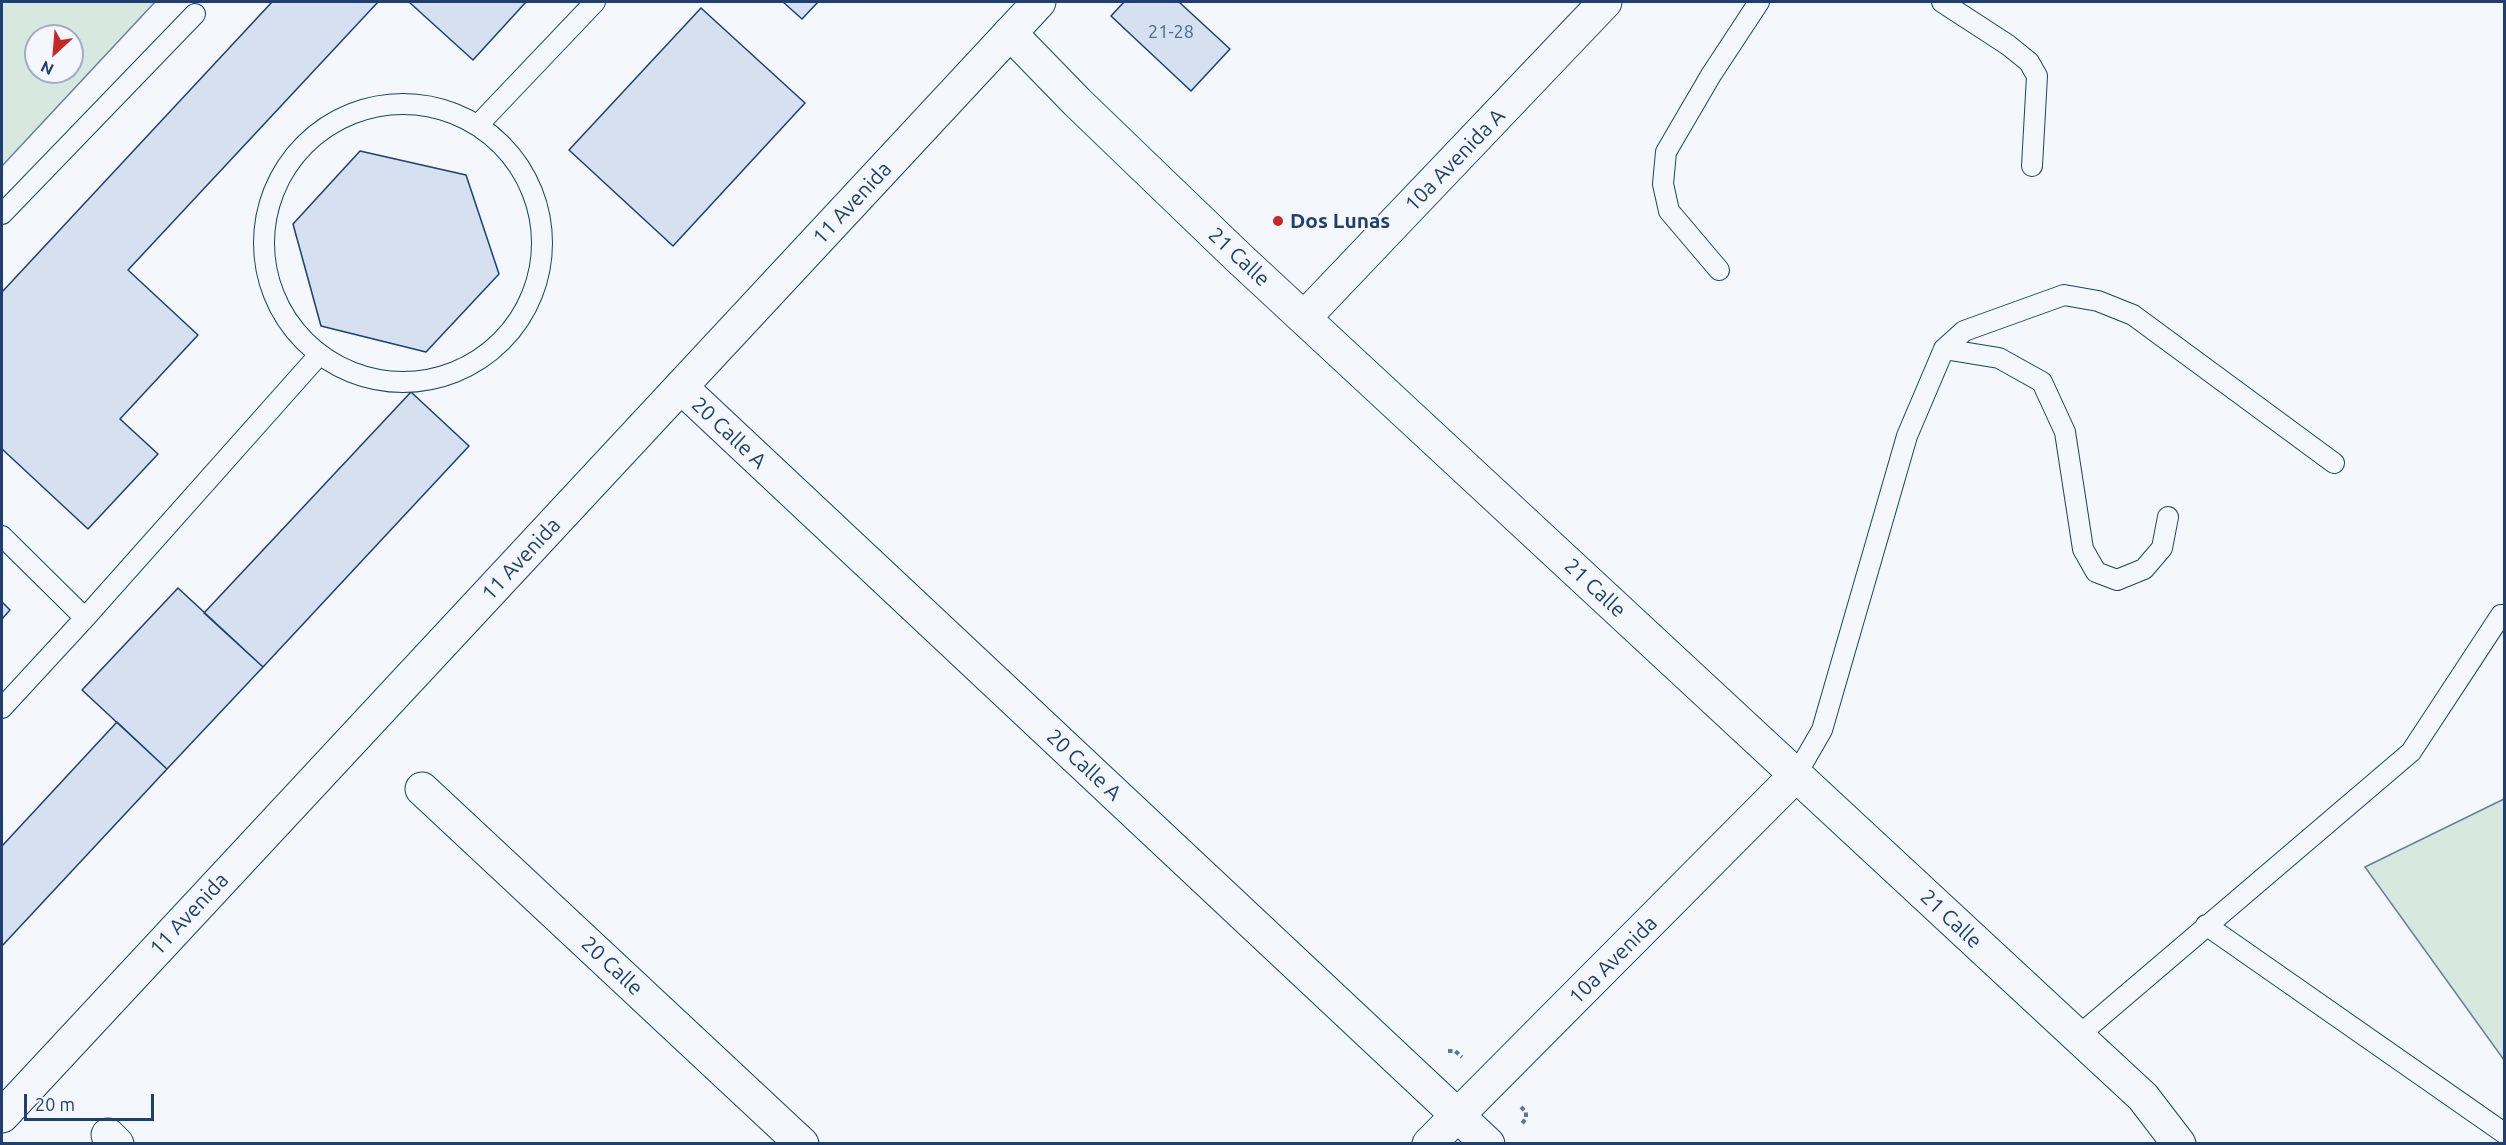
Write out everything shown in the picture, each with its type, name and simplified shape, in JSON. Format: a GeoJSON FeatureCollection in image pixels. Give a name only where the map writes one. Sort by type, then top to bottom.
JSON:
{"type":"FeatureCollection","features":[{"type":"Feature","properties":{"kind":"street","name":"11 Avenida"},"geometry":{"type":"LineString","coordinates":[[2,1116],[1040,2]]}},
{"type":"Feature","properties":{"kind":"street","name":"10a Avenida A"},"geometry":{"type":"LineString","coordinates":[[1304,318],[1605,2]]}},
{"type":"Feature","properties":{"kind":"street","name":"21 Calle"},"geometry":{"type":"LineString","coordinates":[[1010,33],[1077,102],[1304,318],[2143,1097],[2179,1143]]}},
{"type":"Feature","properties":{"kind":"street","name":"20 Calle A"},"geometry":{"type":"LineString","coordinates":[[681,387],[1488,1143]]}},
{"type":"Feature","properties":{"kind":"street","name":"10a Avenida"},"geometry":{"type":"LineString","coordinates":[[1429,1143],[1796,775]]}},
{"type":"Feature","properties":{"kind":"street","name":"20 Calle"},"geometry":{"type":"LineString","coordinates":[[422,789],[802,1143]]}},
{"type":"Feature","properties":{"kind":"lane"},"geometry":{"type":"LineString","coordinates":[[478,125],[595,2]]}},
{"type":"Feature","properties":{"kind":"lane"},"geometry":{"type":"LineString","coordinates":[[1719,270],[1669,211],[1663,184],[1666,152],[1711,75],[1759,2]]}},
{"type":"Feature","properties":{"kind":"lane"},"geometry":{"type":"LineString","coordinates":[[1942,2],[2008,45],[2029,62],[2037,76],[2032,166]]}},
{"type":"Feature","properties":{"kind":"lane"},"geometry":{"type":"LineString","coordinates":[[2,214],[195,14]]}},
{"type":"Feature","properties":{"kind":"lane"},"geometry":{"type":"LineString","coordinates":[[390,104],[420,104],[450,112],[478,125],[505,147],[526,175],[538,207],[543,241],[540,275],[528,308],[509,336],[483,359],[452,374],[418,382],[383,381],[350,372],[319,355],[297,334],[280,309],[268,280],[263,250],[265,220],[273,190],[288,164],[308,141],[332,122],[370,108],[390,104]]}},
{"type":"Feature","properties":{"kind":"lane"},"geometry":{"type":"LineString","coordinates":[[1796,775],[1822,730],[1907,436],[1944,349],[1964,331],[2064,295],[2098,301],[2133,315],[2334,463]]}},
{"type":"Feature","properties":{"kind":"lane"},"geometry":{"type":"LineString","coordinates":[[1944,349],[1999,358],[2042,382],[2065,432],[2083,549],[2096,572],[2117,580],[2144,569],[2162,548],[2168,517]]}},
{"type":"Feature","properties":{"kind":"lane"},"geometry":{"type":"LineString","coordinates":[[2,708],[319,355]]}},
{"type":"Feature","properties":{"kind":"lane"},"geometry":{"type":"LineString","coordinates":[[2,536],[85,618]]}},
{"type":"Feature","properties":{"kind":"lane"},"geometry":{"type":"LineString","coordinates":[[2078,1036],[2410,752],[2501,615],[2505,615]]}},
{"type":"Feature","properties":{"kind":"lane"},"geometry":{"type":"LineString","coordinates":[[2206,925],[2505,1133]]}},
{"type":"Feature","properties":{"kind":"shaded area"},"geometry":{"type":"Polygon","coordinates":[[[2,2],[155,2],[84,78],[84,24],[24,24],[24,84],[78,84],[2,166],[2,2]]]}},
{"type":"Feature","properties":{"kind":"shaded area"},"geometry":{"type":"Polygon","coordinates":[[[2504,799],[2504,1060],[2365,867],[2504,799]]]}},
{"type":"Feature","properties":{"kind":"building"},"geometry":{"type":"Polygon","coordinates":[[[272,2],[378,2],[128,270],[198,335],[120,419],[158,454],[88,529],[2,449],[2,292],[272,2]]]}},
{"type":"Feature","properties":{"kind":"building"},"geometry":{"type":"Polygon","coordinates":[[[409,2],[526,2],[473,60],[409,2]]]}},
{"type":"Feature","properties":{"kind":"building"},"geometry":{"type":"Polygon","coordinates":[[[783,2],[818,2],[802,19],[783,2]]]}},
{"type":"Feature","properties":{"kind":"building"},"geometry":{"type":"Polygon","coordinates":[[[1124,2],[1179,2],[1230,49],[1191,91],[1111,16],[1124,2]]]}},
{"type":"Feature","properties":{"kind":"building"},"geometry":{"type":"Polygon","coordinates":[[[701,8],[805,103],[673,246],[569,150],[701,8]]]}},
{"type":"Feature","properties":{"kind":"building"},"geometry":{"type":"Polygon","coordinates":[[[360,151],[466,175],[499,274],[426,352],[321,326],[293,224],[360,151]]]}},
{"type":"Feature","properties":{"kind":"building"},"geometry":{"type":"Polygon","coordinates":[[[411,392],[469,446],[263,667],[204,613],[411,392]]]}},
{"type":"Feature","properties":{"kind":"building"},"geometry":{"type":"Polygon","coordinates":[[[178,588],[263,667],[167,769],[82,690],[178,588]]]}},
{"type":"Feature","properties":{"kind":"building"},"geometry":{"type":"Polygon","coordinates":[[[2,602],[10,610],[2,619],[2,602]]]}},
{"type":"Feature","properties":{"kind":"building"},"geometry":{"type":"Polygon","coordinates":[[[117,722],[167,769],[2,946],[2,846],[117,722]]]}},
{"type":"Feature","properties":{"kind":"place","name":"Dos Lunas"},"geometry":{"type":"Point","coordinates":[1278,221]}}]}
